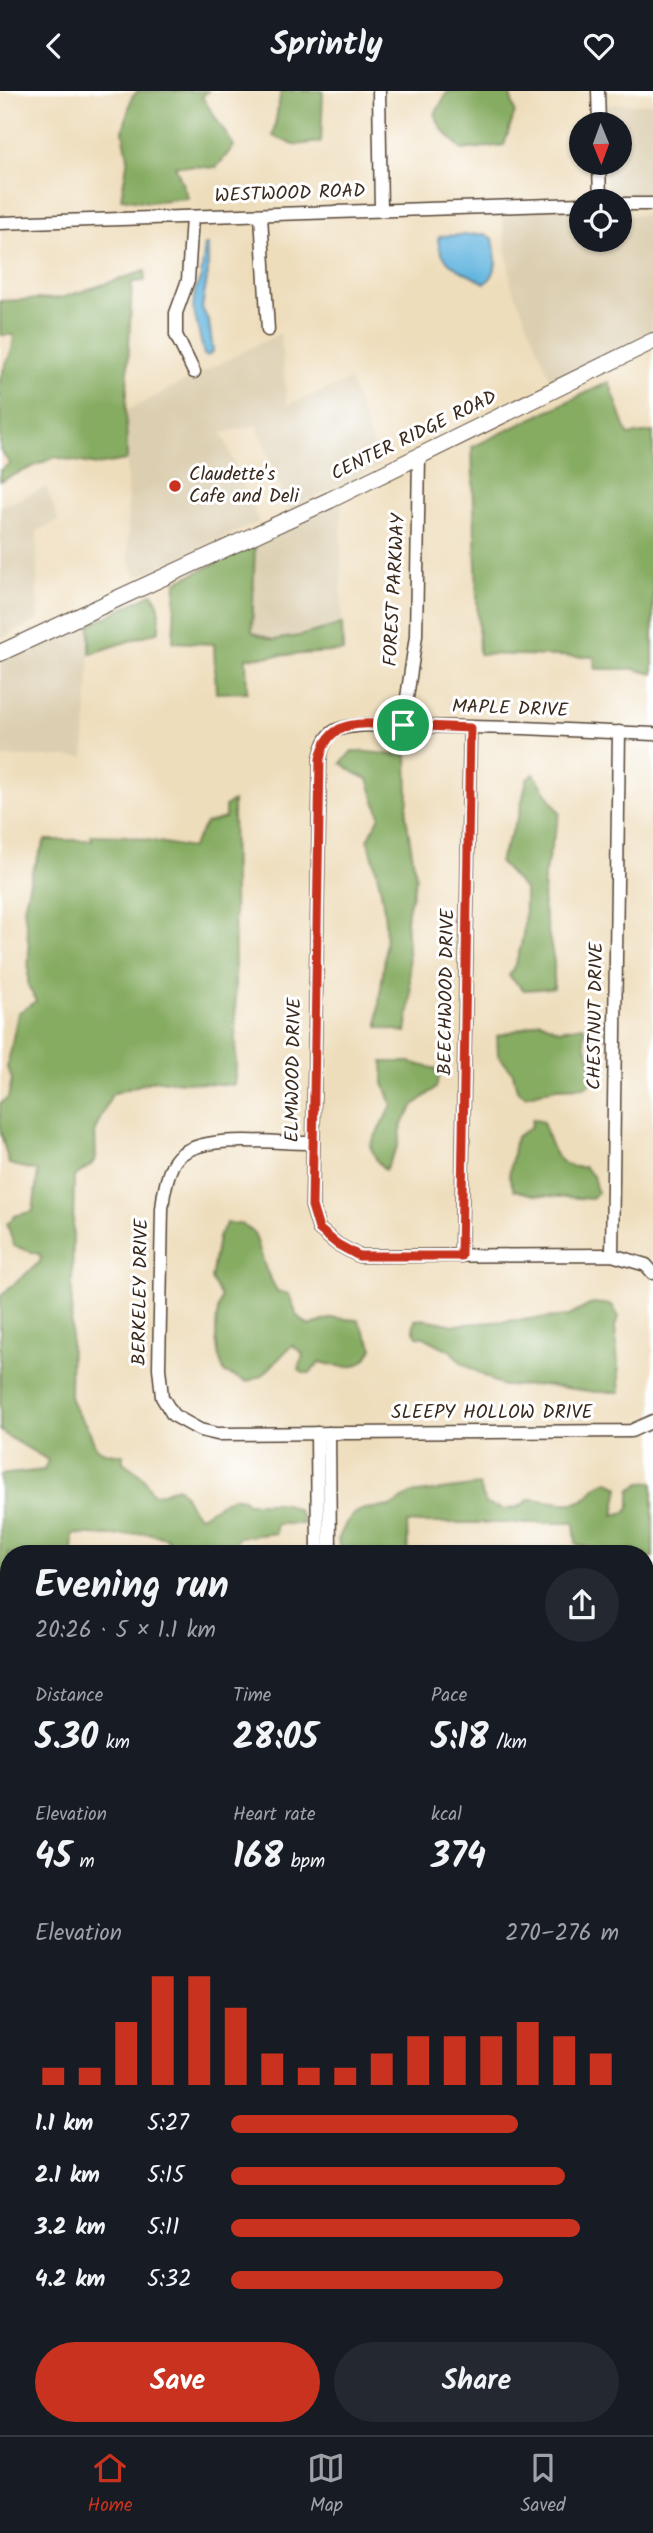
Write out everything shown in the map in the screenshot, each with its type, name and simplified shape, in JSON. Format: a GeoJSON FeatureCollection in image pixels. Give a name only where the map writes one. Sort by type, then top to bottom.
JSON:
{"type":"FeatureCollection","features":[{"type":"Feature","properties":{"kind":"main road","name":"CENTER RIDGE ROAD"},"geometry":{"type":"LineString","coordinates":[[0,653],[419,457],[653,341]]}},
{"type":"Feature","properties":{"kind":"street"},"geometry":{"type":"LineString","coordinates":[[379,91],[381,210]]}},
{"type":"Feature","properties":{"kind":"street"},"geometry":{"type":"LineString","coordinates":[[598,91],[599,112]]}},
{"type":"Feature","properties":{"kind":"street","name":"WESTWOOD ROAD"},"geometry":{"type":"LineString","coordinates":[[0,223],[569,204]]}},
{"type":"Feature","properties":{"kind":"street"},"geometry":{"type":"LineString","coordinates":[[632,204],[653,204]]}},
{"type":"Feature","properties":{"kind":"street"},"geometry":{"type":"LineString","coordinates":[[261,216],[268,330]]}},
{"type":"Feature","properties":{"kind":"street"},"geometry":{"type":"LineString","coordinates":[[192,217],[188,280],[176,313],[176,335],[194,372]]}},
{"type":"Feature","properties":{"kind":"street","name":"FOREST PARKWAY"},"geometry":{"type":"LineString","coordinates":[[403,725],[416,636],[419,457]]}},
{"type":"Feature","properties":{"kind":"street","name":"MAPLE DRIVE"},"geometry":{"type":"LineString","coordinates":[[327,737],[340,727],[403,725],[653,734]]}},
{"type":"Feature","properties":{"kind":"street","name":"BEECHWOOD DRIVE"},"geometry":{"type":"LineString","coordinates":[[461,1256],[470,728]]}},
{"type":"Feature","properties":{"kind":"street","name":"CHESTNUT DRIVE"},"geometry":{"type":"LineString","coordinates":[[612,1255],[619,732]]}},
{"type":"Feature","properties":{"kind":"street","name":"ELMWOOD DRIVE"},"geometry":{"type":"LineString","coordinates":[[327,737],[320,759],[312,1143],[312,1206],[319,1229],[337,1244],[359,1256],[612,1255]]}},
{"type":"Feature","properties":{"kind":"street","name":"BERKELEY DRIVE"},"geometry":{"type":"LineString","coordinates":[[312,1143],[226,1142],[200,1146],[177,1158],[164,1188],[162,1209],[159,1368],[162,1397],[173,1415],[200,1430],[217,1434],[323,1433]]}},
{"type":"Feature","properties":{"kind":"street"},"geometry":{"type":"LineString","coordinates":[[612,1255],[646,1265],[653,1273]]}},
{"type":"Feature","properties":{"kind":"street","name":"SLEEPY HOLLOW DRIVE"},"geometry":{"type":"LineString","coordinates":[[323,1433],[631,1431],[653,1421]]}},
{"type":"Feature","properties":{"kind":"street"},"geometry":{"type":"LineString","coordinates":[[318,1545],[323,1433]]}},
{"type":"Feature","properties":{"kind":"street"},"geometry":{"type":"LineString","coordinates":[[323,1433],[329,1545]]}},
{"type":"Feature","properties":{"kind":"shaded area"},"geometry":{"type":"Polygon","coordinates":[[[653,103],[653,198],[632,197],[632,189],[607,189],[606,175],[632,175],[632,112],[602,112],[602,105],[653,103]]]}},
{"type":"Feature","properties":{"kind":"shaded area"},"geometry":{"type":"Polygon","coordinates":[[[569,207],[569,252],[632,252],[632,215],[653,215],[653,329],[552,382],[511,284],[501,210],[569,207]]]}},
{"type":"Feature","properties":{"kind":"shaded area"},"geometry":{"type":"Polygon","coordinates":[[[280,333],[287,405],[350,380],[380,466],[288,510],[257,425],[222,433],[259,522],[136,577],[128,555],[126,411],[280,333]]]}},
{"type":"Feature","properties":{"kind":"shaded area"},"geometry":{"type":"Polygon","coordinates":[[[46,487],[59,521],[37,531],[38,620],[0,638],[0,507],[46,487]]]}},
{"type":"Feature","properties":{"kind":"shaded area"},"geometry":{"type":"Polygon","coordinates":[[[341,501],[342,624],[273,640],[252,632],[254,541],[341,501]]]}},
{"type":"Feature","properties":{"kind":"shaded area"},"geometry":{"type":"Polygon","coordinates":[[[90,611],[84,757],[0,757],[0,652],[90,611]]]}},
{"type":"Feature","properties":{"kind":"green space"},"geometry":{"type":"Polygon","coordinates":[[[138,91],[208,91],[202,97],[234,146],[216,168],[175,165],[188,198],[148,202],[121,198],[128,158],[123,131],[132,97],[138,91]]]}},
{"type":"Feature","properties":{"kind":"green space"},"geometry":{"type":"Polygon","coordinates":[[[281,91],[323,91],[321,142],[294,145],[273,136],[281,91]]]}},
{"type":"Feature","properties":{"kind":"green space"},"geometry":{"type":"Polygon","coordinates":[[[448,91],[509,91],[515,112],[504,145],[462,150],[441,128],[435,114],[448,91]]]}},
{"type":"Feature","properties":{"kind":"green space"},"geometry":{"type":"Polygon","coordinates":[[[145,271],[145,281],[132,282],[126,411],[127,460],[96,465],[55,457],[0,481],[0,470],[10,464],[0,450],[0,378],[12,350],[14,335],[0,335],[0,301],[61,298],[145,271]]]}},
{"type":"Feature","properties":{"kind":"green space"},"geometry":{"type":"Polygon","coordinates":[[[609,382],[628,435],[653,432],[653,674],[634,669],[596,669],[594,657],[479,654],[472,447],[609,382]]]}},
{"type":"Feature","properties":{"kind":"green space"},"geometry":{"type":"Polygon","coordinates":[[[255,545],[252,632],[273,640],[342,624],[343,651],[246,658],[247,692],[216,693],[214,644],[173,642],[176,582],[255,545]]]}},
{"type":"Feature","properties":{"kind":"green space"},"geometry":{"type":"Polygon","coordinates":[[[153,593],[159,607],[159,631],[90,654],[90,625],[153,593]]]}},
{"type":"Feature","properties":{"kind":"green space"},"geometry":{"type":"Polygon","coordinates":[[[352,751],[407,755],[406,816],[416,878],[406,919],[411,997],[406,1032],[378,1027],[386,938],[379,881],[368,840],[380,816],[368,779],[341,763],[352,751]]]}},
{"type":"Feature","properties":{"kind":"green space"},"geometry":{"type":"Polygon","coordinates":[[[534,774],[560,813],[544,875],[543,905],[554,962],[554,988],[524,990],[509,976],[521,945],[525,890],[499,862],[519,815],[527,779],[534,774]]]}},
{"type":"Feature","properties":{"kind":"green space"},"geometry":{"type":"Polygon","coordinates":[[[233,801],[234,1085],[155,1080],[112,1094],[95,1130],[96,1158],[74,1177],[70,1396],[97,1448],[123,1455],[123,1462],[142,1476],[153,1494],[177,1487],[200,1516],[232,1497],[243,1499],[247,1503],[283,1503],[298,1510],[305,1524],[276,1524],[276,1533],[239,1537],[234,1545],[172,1545],[166,1538],[148,1533],[109,1536],[73,1534],[72,1545],[0,1545],[0,1475],[44,1470],[48,1460],[0,1430],[0,1296],[40,1262],[41,1255],[14,1246],[7,1224],[15,1216],[33,1211],[38,1171],[9,1164],[0,1130],[0,1103],[8,1098],[12,1079],[7,1068],[18,1013],[36,1001],[28,985],[29,948],[24,908],[32,872],[45,840],[92,840],[91,835],[126,836],[191,848],[206,823],[225,818],[225,806],[233,801]]]}},
{"type":"Feature","properties":{"kind":"green space"},"geometry":{"type":"Polygon","coordinates":[[[540,1021],[559,1030],[583,1026],[592,1068],[592,1081],[586,1087],[556,1088],[525,1096],[517,1090],[513,1073],[498,1055],[497,1036],[540,1021]]]}},
{"type":"Feature","properties":{"kind":"green space"},"geometry":{"type":"Polygon","coordinates":[[[383,1062],[409,1062],[436,1069],[439,1077],[436,1088],[414,1105],[402,1124],[398,1146],[385,1170],[370,1146],[392,1105],[384,1083],[383,1062]]]}},
{"type":"Feature","properties":{"kind":"green space"},"geometry":{"type":"Polygon","coordinates":[[[532,1119],[543,1122],[555,1154],[560,1160],[574,1167],[584,1167],[593,1176],[597,1192],[592,1199],[534,1195],[514,1190],[509,1176],[516,1137],[531,1127],[532,1119]]]}},
{"type":"Feature","properties":{"kind":"green space"},"geometry":{"type":"Polygon","coordinates":[[[227,1223],[240,1224],[254,1232],[266,1270],[277,1291],[289,1294],[297,1316],[309,1326],[332,1318],[358,1320],[373,1348],[368,1356],[350,1367],[320,1362],[310,1373],[303,1373],[299,1370],[303,1354],[292,1345],[262,1376],[247,1382],[225,1373],[218,1354],[216,1335],[221,1297],[211,1279],[218,1237],[227,1223]]]}},
{"type":"Feature","properties":{"kind":"green space"},"geometry":{"type":"Polygon","coordinates":[[[593,1303],[612,1305],[619,1317],[615,1326],[620,1392],[596,1392],[543,1385],[502,1386],[462,1363],[451,1351],[417,1336],[413,1329],[415,1320],[425,1319],[454,1325],[569,1316],[593,1303]]]}},
{"type":"Feature","properties":{"kind":"green space"},"geometry":{"type":"Polygon","coordinates":[[[608,1481],[619,1487],[614,1515],[626,1512],[630,1507],[630,1490],[641,1483],[653,1482],[653,1545],[579,1545],[576,1544],[574,1523],[407,1523],[408,1545],[339,1545],[338,1540],[346,1523],[355,1513],[364,1509],[392,1506],[410,1494],[479,1485],[486,1504],[509,1509],[520,1506],[529,1499],[576,1503],[585,1499],[598,1486],[608,1481]]]}},
{"type":"Feature","properties":{"kind":"water"},"geometry":{"type":"Polygon","coordinates":[[[485,234],[493,239],[496,263],[493,274],[485,283],[454,267],[439,248],[438,239],[441,236],[485,234]]]}},
{"type":"Feature","properties":{"kind":"water"},"geometry":{"type":"Polygon","coordinates":[[[205,245],[208,245],[208,273],[202,308],[209,322],[213,351],[208,356],[204,355],[193,307],[195,291],[201,277],[205,245]]]}},
{"type":"Feature","properties":{"kind":"place","name":"Claudette's Cafe and Deli"},"geometry":{"type":"Point","coordinates":[175,486]}},
{"type":"Feature","properties":{"kind":"route"},"geometry":{"type":"LineString","coordinates":[[403,725],[470,728],[461,1256],[359,1256],[337,1244],[319,1229],[312,1206],[320,759],[327,737],[340,727],[403,725]]}}]}
